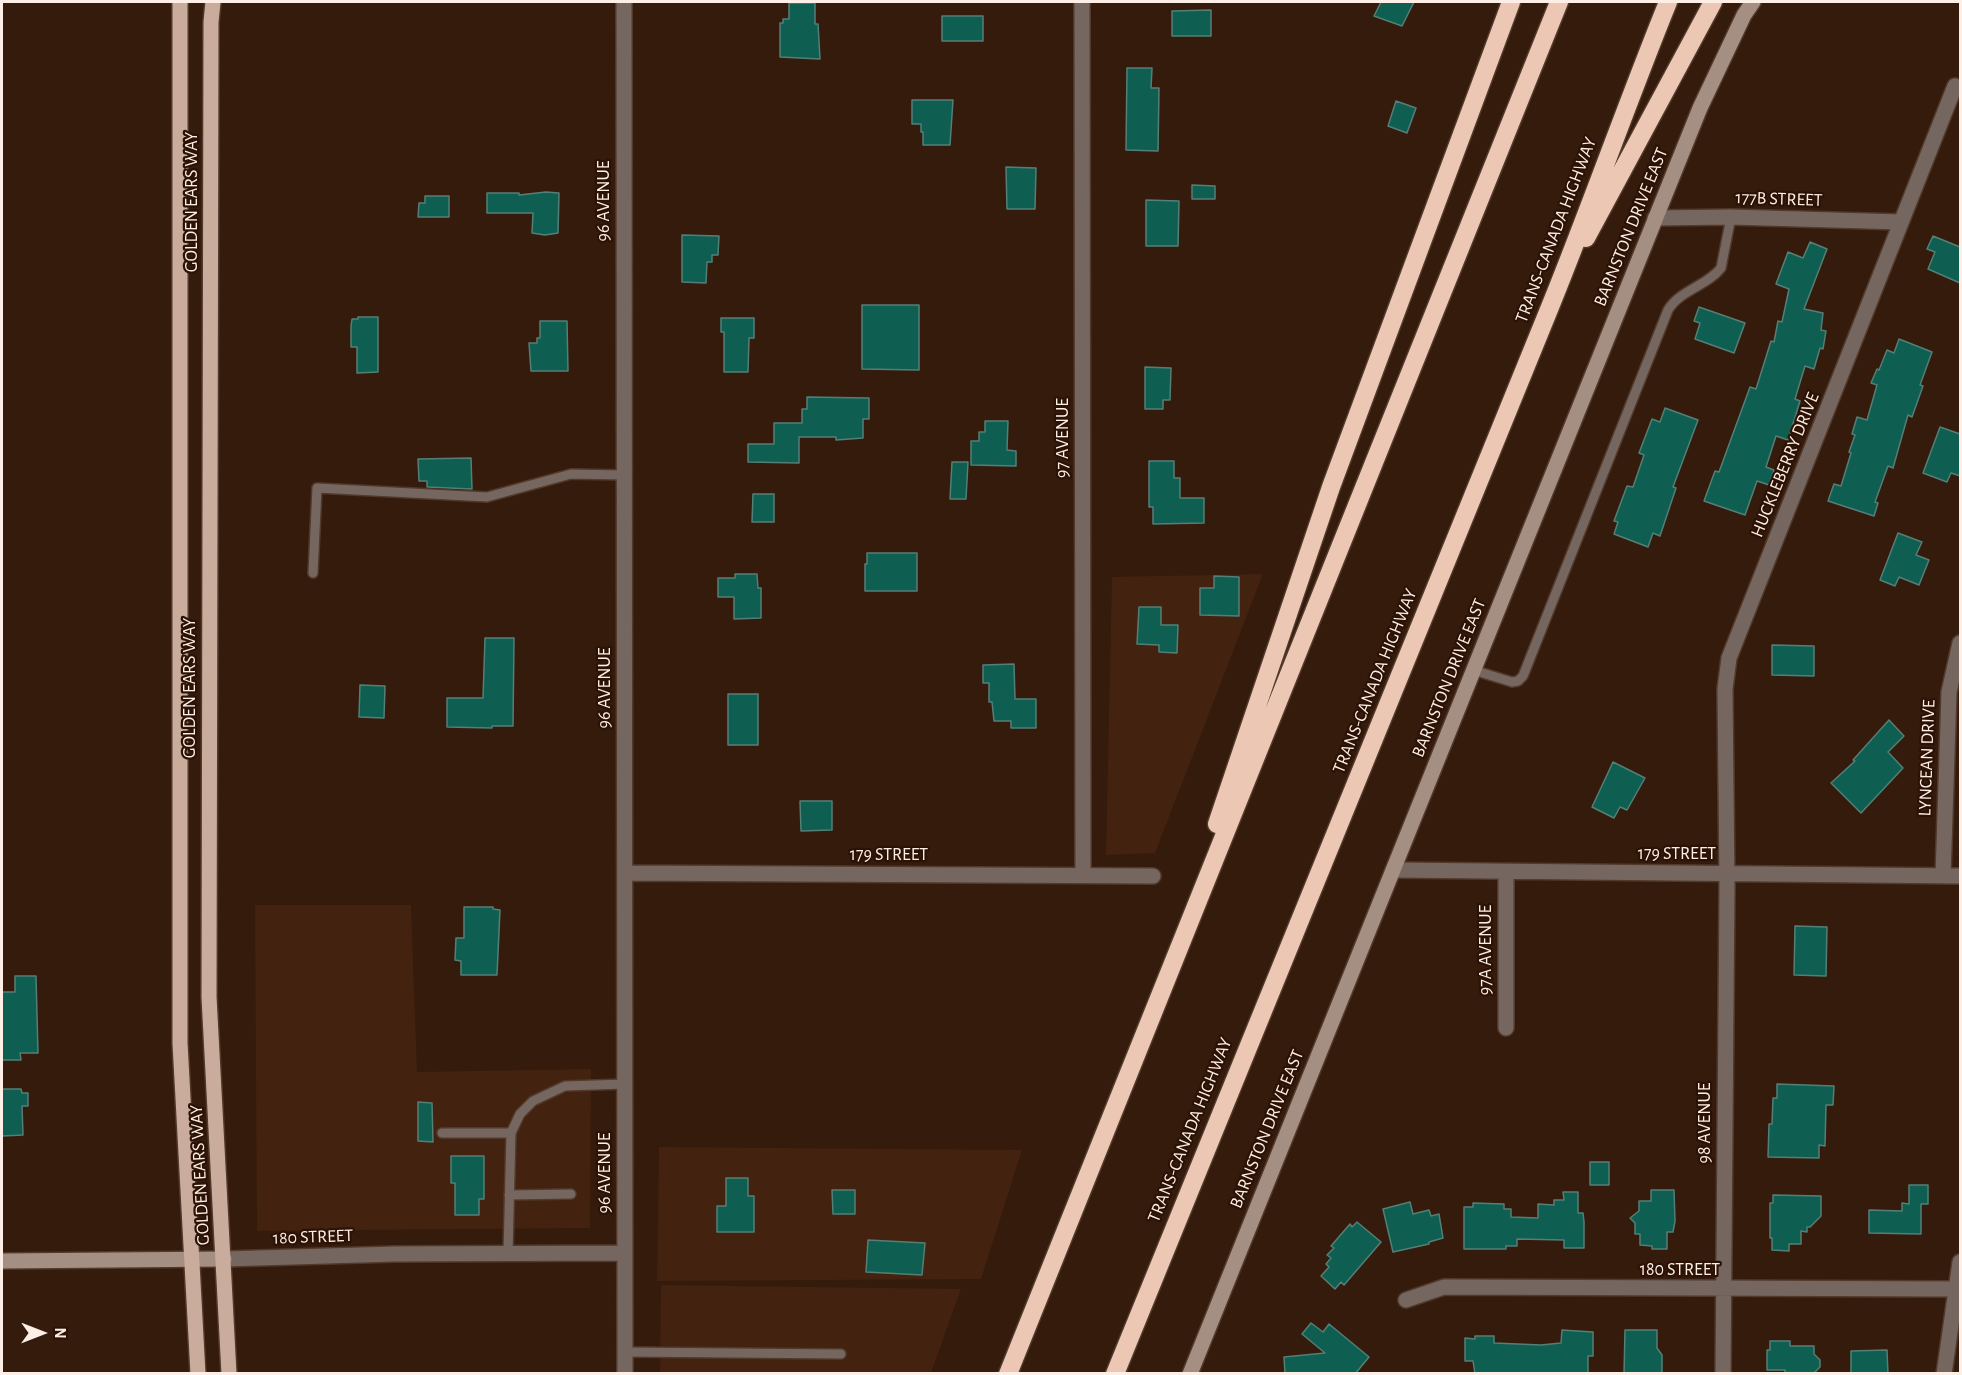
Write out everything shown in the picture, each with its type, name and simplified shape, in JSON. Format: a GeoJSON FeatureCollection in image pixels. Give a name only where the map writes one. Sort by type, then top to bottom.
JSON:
{"type":"FeatureCollection","features":[{"type":"Feature","properties":{"kind":"highway"},"geometry":{"type":"LineString","coordinates":[[1151,1016],[1331,487],[1512,2]]}},
{"type":"Feature","properties":{"kind":"highway"},"geometry":{"type":"LineString","coordinates":[[1008,1374],[1559,2]]}},
{"type":"Feature","properties":{"kind":"highway","name":"TRANS-CANADA HIGHWAY"},"geometry":{"type":"LineString","coordinates":[[1114,1374],[1552,301],[1624,110],[1668,2]]}},
{"type":"Feature","properties":{"kind":"highway"},"geometry":{"type":"LineString","coordinates":[[1552,301],[1713,2]]}},
{"type":"Feature","properties":{"kind":"main road","name":"GOLDEN EARS WAY"},"geometry":{"type":"LineString","coordinates":[[180,2],[180,1043],[198,1374]]}},
{"type":"Feature","properties":{"kind":"main road","name":"GOLDEN EARS WAY"},"geometry":{"type":"LineString","coordinates":[[213,2],[211,22],[209,997],[230,1374]]}},
{"type":"Feature","properties":{"kind":"street","name":"96 AVENUE"},"geometry":{"type":"LineString","coordinates":[[624,2],[625,1374]]}},
{"type":"Feature","properties":{"kind":"street","name":"97 AVENUE"},"geometry":{"type":"LineString","coordinates":[[1082,2],[1083,875]]}},
{"type":"Feature","properties":{"kind":"street","name":"BARNSTON DRIVE EAST"},"geometry":{"type":"LineString","coordinates":[[1190,1374],[1655,218],[1705,98],[1740,23],[1754,2]]}},
{"type":"Feature","properties":{"kind":"street","name":"HUCKLEBERRY DRIVE"},"geometry":{"type":"LineString","coordinates":[[1727,874],[1725,689],[1729,658],[1955,86]]}},
{"type":"Feature","properties":{"kind":"street","name":"177B STREET"},"geometry":{"type":"LineString","coordinates":[[1655,218],[1731,217],[1901,222]]}},
{"type":"Feature","properties":{"kind":"street","name":"LYNCEAN DRIVE"},"geometry":{"type":"LineString","coordinates":[[1943,876],[1949,692],[1960,643]]}},
{"type":"Feature","properties":{"kind":"street","name":"179 STREET"},"geometry":{"type":"LineString","coordinates":[[1393,870],[1960,876]]}},
{"type":"Feature","properties":{"kind":"street","name":"97A AVENUE"},"geometry":{"type":"LineString","coordinates":[[1506,872],[1506,1028]]}},
{"type":"Feature","properties":{"kind":"street","name":"179 STREET"},"geometry":{"type":"LineString","coordinates":[[625,873],[1152,876]]}},
{"type":"Feature","properties":{"kind":"street","name":"98 AVENUE"},"geometry":{"type":"LineString","coordinates":[[1723,1374],[1727,874]]}},
{"type":"Feature","properties":{"kind":"street","name":"180 STREET"},"geometry":{"type":"LineString","coordinates":[[2,1261],[625,1252]]}},
{"type":"Feature","properties":{"kind":"street"},"geometry":{"type":"LineString","coordinates":[[1944,1374],[1960,1262]]}},
{"type":"Feature","properties":{"kind":"street","name":"180 STREET"},"geometry":{"type":"LineString","coordinates":[[1406,1300],[1444,1287],[1956,1289]]}},
{"type":"Feature","properties":{"kind":"lane"},"geometry":{"type":"LineString","coordinates":[[1473,670],[1512,682],[1518,681],[1523,676],[1668,310],[1678,298],[1709,279],[1720,268],[1731,217]]}},
{"type":"Feature","properties":{"kind":"lane"},"geometry":{"type":"LineString","coordinates":[[313,573],[317,488],[487,497],[571,474],[623,476]]}},
{"type":"Feature","properties":{"kind":"lane"},"geometry":{"type":"LineString","coordinates":[[508,1253],[511,1133],[520,1114],[533,1101],[550,1091],[565,1086],[625,1084]]}},
{"type":"Feature","properties":{"kind":"lane"},"geometry":{"type":"LineString","coordinates":[[442,1133],[511,1133]]}},
{"type":"Feature","properties":{"kind":"lane"},"geometry":{"type":"LineString","coordinates":[[509,1195],[571,1194]]}},
{"type":"Feature","properties":{"kind":"lane"},"geometry":{"type":"LineString","coordinates":[[625,1352],[841,1354]]}},
{"type":"Feature","properties":{"kind":"shaded area"},"geometry":{"type":"Polygon","coordinates":[[[1263,574],[1155,853],[1106,855],[1112,577],[1263,574]]]}},
{"type":"Feature","properties":{"kind":"shaded area"},"geometry":{"type":"Polygon","coordinates":[[[255,905],[411,905],[417,1072],[591,1069],[590,1228],[257,1231],[255,905]]]}},
{"type":"Feature","properties":{"kind":"shaded area"},"geometry":{"type":"Polygon","coordinates":[[[659,1147],[1022,1150],[981,1279],[657,1281],[659,1147]]]}},
{"type":"Feature","properties":{"kind":"shaded area"},"geometry":{"type":"Polygon","coordinates":[[[661,1285],[961,1289],[931,1373],[660,1374],[661,1285]]]}},
{"type":"Feature","properties":{"kind":"building"},"geometry":{"type":"Polygon","coordinates":[[[1381,2],[1414,2],[1402,26],[1374,16],[1381,2]]]}},
{"type":"Feature","properties":{"kind":"building"},"geometry":{"type":"Polygon","coordinates":[[[789,3],[815,3],[815,24],[818,24],[820,59],[780,57],[780,23],[783,23],[783,19],[789,19],[789,3]]]}},
{"type":"Feature","properties":{"kind":"building"},"geometry":{"type":"Polygon","coordinates":[[[1211,10],[1211,36],[1172,36],[1172,11],[1211,10]]]}},
{"type":"Feature","properties":{"kind":"building"},"geometry":{"type":"Polygon","coordinates":[[[942,16],[983,16],[983,41],[942,41],[942,16]]]}},
{"type":"Feature","properties":{"kind":"building"},"geometry":{"type":"Polygon","coordinates":[[[1127,68],[1152,68],[1151,88],[1159,88],[1158,151],[1126,150],[1127,68]]]}},
{"type":"Feature","properties":{"kind":"building"},"geometry":{"type":"Polygon","coordinates":[[[912,100],[953,100],[950,145],[923,145],[921,124],[912,124],[912,100]]]}},
{"type":"Feature","properties":{"kind":"building"},"geometry":{"type":"Polygon","coordinates":[[[1396,101],[1416,108],[1407,133],[1388,126],[1396,101]]]}},
{"type":"Feature","properties":{"kind":"building"},"geometry":{"type":"Polygon","coordinates":[[[1006,167],[1036,168],[1035,209],[1007,209],[1006,167]]]}},
{"type":"Feature","properties":{"kind":"building"},"geometry":{"type":"Polygon","coordinates":[[[1192,185],[1215,186],[1215,199],[1192,199],[1192,185]]]}},
{"type":"Feature","properties":{"kind":"building"},"geometry":{"type":"Polygon","coordinates":[[[487,193],[519,193],[519,195],[559,193],[558,233],[545,235],[532,233],[533,213],[487,213],[487,193]]]}},
{"type":"Feature","properties":{"kind":"building"},"geometry":{"type":"Polygon","coordinates":[[[425,196],[449,196],[449,217],[418,217],[419,203],[425,203],[425,196]]]}},
{"type":"Feature","properties":{"kind":"building"},"geometry":{"type":"Polygon","coordinates":[[[1146,200],[1179,201],[1178,246],[1146,246],[1146,200]]]}},
{"type":"Feature","properties":{"kind":"building"},"geometry":{"type":"Polygon","coordinates":[[[682,235],[719,236],[718,255],[712,255],[712,262],[707,262],[706,283],[682,282],[682,235]]]}},
{"type":"Feature","properties":{"kind":"building"},"geometry":{"type":"Polygon","coordinates":[[[1933,236],[1960,247],[1960,283],[1928,269],[1935,252],[1927,249],[1933,236]]]}},
{"type":"Feature","properties":{"kind":"building"},"geometry":{"type":"Polygon","coordinates":[[[1810,242],[1827,249],[1804,309],[1823,313],[1821,330],[1826,331],[1823,349],[1820,348],[1814,369],[1805,366],[1795,399],[1800,401],[1788,440],[1776,436],[1766,467],[1774,470],[1769,485],[1757,481],[1745,515],[1704,501],[1715,471],[1719,472],[1750,387],[1756,389],[1771,341],[1774,342],[1778,321],[1782,322],[1789,289],[1776,284],[1788,252],[1803,258],[1810,242]]]}},
{"type":"Feature","properties":{"kind":"building"},"geometry":{"type":"Polygon","coordinates":[[[862,305],[919,305],[919,370],[862,369],[862,305]]]}},
{"type":"Feature","properties":{"kind":"building"},"geometry":{"type":"Polygon","coordinates":[[[1699,307],[1745,323],[1734,353],[1695,339],[1700,323],[1694,321],[1699,307]]]}},
{"type":"Feature","properties":{"kind":"building"},"geometry":{"type":"Polygon","coordinates":[[[358,317],[378,317],[378,372],[357,373],[357,347],[351,347],[351,326],[352,319],[358,319],[358,317]]]}},
{"type":"Feature","properties":{"kind":"building"},"geometry":{"type":"Polygon","coordinates":[[[721,318],[754,318],[754,338],[749,338],[748,372],[724,372],[724,332],[721,332],[721,318]]]}},
{"type":"Feature","properties":{"kind":"building"},"geometry":{"type":"Polygon","coordinates":[[[540,321],[567,321],[568,371],[531,371],[529,343],[537,343],[537,338],[540,338],[540,321]]]}},
{"type":"Feature","properties":{"kind":"building"},"geometry":{"type":"Polygon","coordinates":[[[1899,339],[1932,352],[1912,417],[1908,415],[1893,468],[1888,466],[1875,502],[1878,503],[1874,516],[1828,501],[1834,484],[1841,486],[1851,453],[1849,452],[1855,435],[1852,434],[1857,417],[1867,420],[1877,385],[1871,383],[1877,369],[1879,370],[1887,350],[1894,353],[1899,339]]]}},
{"type":"Feature","properties":{"kind":"building"},"geometry":{"type":"Polygon","coordinates":[[[1145,367],[1171,368],[1170,400],[1163,400],[1163,409],[1145,409],[1145,367]]]}},
{"type":"Feature","properties":{"kind":"building"},"geometry":{"type":"Polygon","coordinates":[[[807,397],[869,398],[869,419],[863,419],[863,438],[836,440],[836,437],[799,437],[799,463],[748,462],[748,444],[774,444],[774,423],[802,423],[802,409],[807,409],[807,397]]]}},
{"type":"Feature","properties":{"kind":"building"},"geometry":{"type":"Polygon","coordinates":[[[1665,408],[1698,420],[1673,487],[1676,488],[1660,536],[1653,533],[1648,547],[1614,534],[1618,522],[1614,521],[1627,486],[1633,487],[1644,455],[1639,453],[1652,419],[1660,422],[1665,408]]]}},
{"type":"Feature","properties":{"kind":"building"},"geometry":{"type":"Polygon","coordinates":[[[985,421],[1008,421],[1007,450],[1016,451],[1016,466],[971,465],[971,441],[979,441],[979,432],[985,432],[985,421]]]}},
{"type":"Feature","properties":{"kind":"building"},"geometry":{"type":"Polygon","coordinates":[[[1940,427],[1960,434],[1960,476],[1951,473],[1947,482],[1923,473],[1940,427]]]}},
{"type":"Feature","properties":{"kind":"building"},"geometry":{"type":"Polygon","coordinates":[[[471,458],[472,489],[427,487],[427,481],[419,481],[418,459],[471,458]]]}},
{"type":"Feature","properties":{"kind":"building"},"geometry":{"type":"Polygon","coordinates":[[[1149,461],[1174,461],[1174,478],[1180,478],[1180,498],[1204,498],[1204,523],[1153,524],[1153,507],[1149,507],[1149,461]]]}},
{"type":"Feature","properties":{"kind":"building"},"geometry":{"type":"Polygon","coordinates":[[[952,462],[968,462],[966,499],[950,499],[952,462]]]}},
{"type":"Feature","properties":{"kind":"building"},"geometry":{"type":"Polygon","coordinates":[[[753,494],[774,494],[774,522],[752,522],[753,494]]]}},
{"type":"Feature","properties":{"kind":"building"},"geometry":{"type":"Polygon","coordinates":[[[1898,533],[1922,542],[1916,555],[1929,560],[1919,585],[1899,577],[1895,586],[1880,580],[1898,533]]]}},
{"type":"Feature","properties":{"kind":"building"},"geometry":{"type":"Polygon","coordinates":[[[867,553],[917,553],[917,591],[865,591],[867,553]]]}},
{"type":"Feature","properties":{"kind":"building"},"geometry":{"type":"Polygon","coordinates":[[[735,574],[757,574],[758,588],[761,588],[761,618],[734,619],[734,597],[718,597],[718,578],[735,578],[735,574]]]}},
{"type":"Feature","properties":{"kind":"building"},"geometry":{"type":"Polygon","coordinates":[[[1214,576],[1239,577],[1239,616],[1200,615],[1200,588],[1214,588],[1214,576]]]}},
{"type":"Feature","properties":{"kind":"building"},"geometry":{"type":"Polygon","coordinates":[[[1139,607],[1161,607],[1161,625],[1178,625],[1177,653],[1159,652],[1159,645],[1137,644],[1139,607]]]}},
{"type":"Feature","properties":{"kind":"building"},"geometry":{"type":"Polygon","coordinates":[[[485,638],[514,638],[513,726],[447,727],[447,698],[483,698],[485,638]]]}},
{"type":"Feature","properties":{"kind":"building"},"geometry":{"type":"Polygon","coordinates":[[[1772,645],[1814,646],[1814,676],[1772,675],[1772,645]]]}},
{"type":"Feature","properties":{"kind":"building"},"geometry":{"type":"Polygon","coordinates":[[[1014,664],[1015,699],[1036,699],[1036,728],[1011,728],[1011,721],[994,721],[992,702],[989,702],[989,683],[983,683],[983,665],[1014,664]]]}},
{"type":"Feature","properties":{"kind":"building"},"geometry":{"type":"Polygon","coordinates":[[[360,685],[385,686],[384,718],[359,717],[360,685]]]}},
{"type":"Feature","properties":{"kind":"building"},"geometry":{"type":"Polygon","coordinates":[[[728,694],[758,694],[758,745],[728,745],[728,694]]]}},
{"type":"Feature","properties":{"kind":"building"},"geometry":{"type":"Polygon","coordinates":[[[1889,720],[1904,736],[1888,752],[1903,768],[1861,813],[1831,783],[1855,761],[1853,760],[1889,720]]]}},
{"type":"Feature","properties":{"kind":"building"},"geometry":{"type":"Polygon","coordinates":[[[1613,762],[1645,778],[1627,810],[1620,807],[1614,818],[1592,807],[1613,762]]]}},
{"type":"Feature","properties":{"kind":"building"},"geometry":{"type":"Polygon","coordinates":[[[800,801],[832,801],[832,830],[801,831],[800,801]]]}},
{"type":"Feature","properties":{"kind":"building"},"geometry":{"type":"Polygon","coordinates":[[[464,907],[493,907],[493,909],[500,910],[497,975],[461,975],[461,961],[455,960],[456,938],[464,938],[464,907]]]}},
{"type":"Feature","properties":{"kind":"building"},"geometry":{"type":"Polygon","coordinates":[[[1795,926],[1827,927],[1826,976],[1794,975],[1795,926]]]}},
{"type":"Feature","properties":{"kind":"building"},"geometry":{"type":"Polygon","coordinates":[[[15,976],[36,976],[38,1053],[20,1053],[21,1060],[2,1060],[2,992],[15,992],[15,976]]]}},
{"type":"Feature","properties":{"kind":"building"},"geometry":{"type":"Polygon","coordinates":[[[1777,1084],[1834,1086],[1833,1105],[1826,1105],[1825,1146],[1819,1145],[1819,1158],[1768,1157],[1769,1124],[1772,1124],[1773,1098],[1777,1098],[1777,1084]]]}},
{"type":"Feature","properties":{"kind":"building"},"geometry":{"type":"Polygon","coordinates":[[[2,1089],[21,1089],[22,1093],[28,1093],[28,1106],[22,1106],[23,1135],[2,1136],[2,1089]]]}},
{"type":"Feature","properties":{"kind":"building"},"geometry":{"type":"Polygon","coordinates":[[[418,1102],[432,1103],[433,1142],[418,1141],[418,1102]]]}},
{"type":"Feature","properties":{"kind":"building"},"geometry":{"type":"Polygon","coordinates":[[[451,1156],[484,1156],[484,1199],[479,1199],[479,1215],[455,1215],[455,1183],[451,1183],[451,1156]]]}},
{"type":"Feature","properties":{"kind":"building"},"geometry":{"type":"Polygon","coordinates":[[[1590,1162],[1609,1162],[1609,1185],[1590,1185],[1590,1162]]]}},
{"type":"Feature","properties":{"kind":"building"},"geometry":{"type":"Polygon","coordinates":[[[726,1178],[748,1178],[748,1196],[754,1196],[754,1232],[717,1232],[717,1206],[726,1206],[726,1178]]]}},
{"type":"Feature","properties":{"kind":"building"},"geometry":{"type":"Polygon","coordinates":[[[1909,1185],[1928,1185],[1928,1204],[1921,1204],[1921,1234],[1869,1233],[1869,1210],[1902,1211],[1902,1203],[1909,1204],[1909,1185]]]}},
{"type":"Feature","properties":{"kind":"building"},"geometry":{"type":"Polygon","coordinates":[[[832,1190],[855,1190],[855,1214],[833,1214],[832,1190]]]}},
{"type":"Feature","properties":{"kind":"building"},"geometry":{"type":"Polygon","coordinates":[[[1651,1190],[1674,1190],[1675,1221],[1673,1232],[1667,1232],[1667,1249],[1652,1249],[1652,1246],[1640,1245],[1640,1234],[1635,1234],[1635,1223],[1630,1218],[1639,1211],[1639,1201],[1651,1201],[1651,1190]]]}},
{"type":"Feature","properties":{"kind":"building"},"geometry":{"type":"Polygon","coordinates":[[[1563,1192],[1578,1192],[1578,1213],[1583,1213],[1584,1222],[1584,1248],[1564,1248],[1564,1240],[1517,1239],[1517,1246],[1506,1246],[1506,1249],[1464,1249],[1464,1207],[1473,1207],[1473,1203],[1504,1204],[1504,1209],[1511,1209],[1511,1217],[1538,1218],[1538,1204],[1554,1205],[1554,1200],[1564,1200],[1563,1192]]]}},
{"type":"Feature","properties":{"kind":"building"},"geometry":{"type":"Polygon","coordinates":[[[1773,1195],[1821,1196],[1821,1216],[1810,1227],[1807,1227],[1807,1232],[1801,1231],[1801,1244],[1789,1244],[1789,1251],[1772,1250],[1770,1203],[1773,1203],[1773,1195]]]}},
{"type":"Feature","properties":{"kind":"building"},"geometry":{"type":"Polygon","coordinates":[[[1410,1202],[1413,1214],[1429,1210],[1431,1216],[1439,1214],[1443,1238],[1429,1242],[1429,1244],[1393,1252],[1383,1209],[1410,1202]]]}},
{"type":"Feature","properties":{"kind":"building"},"geometry":{"type":"Polygon","coordinates":[[[1357,1222],[1381,1242],[1344,1285],[1341,1282],[1335,1289],[1321,1276],[1329,1267],[1326,1264],[1331,1258],[1327,1255],[1334,1248],[1331,1246],[1350,1224],[1352,1227],[1357,1222]]]}},
{"type":"Feature","properties":{"kind":"building"},"geometry":{"type":"Polygon","coordinates":[[[868,1240],[925,1243],[922,1275],[866,1272],[868,1240]]]}},
{"type":"Feature","properties":{"kind":"building"},"geometry":{"type":"Polygon","coordinates":[[[1311,1323],[1323,1332],[1329,1324],[1369,1357],[1355,1374],[1285,1374],[1284,1357],[1325,1353],[1302,1334],[1311,1323]]]}},
{"type":"Feature","properties":{"kind":"building"},"geometry":{"type":"Polygon","coordinates":[[[1562,1330],[1593,1332],[1593,1356],[1588,1356],[1588,1374],[1475,1374],[1473,1361],[1465,1361],[1465,1338],[1494,1336],[1494,1343],[1541,1345],[1561,1343],[1562,1330]]]}},
{"type":"Feature","properties":{"kind":"building"},"geometry":{"type":"Polygon","coordinates":[[[1625,1330],[1657,1330],[1657,1348],[1662,1355],[1662,1374],[1624,1374],[1625,1330]]]}},
{"type":"Feature","properties":{"kind":"building"},"geometry":{"type":"Polygon","coordinates":[[[1770,1341],[1790,1341],[1790,1346],[1814,1346],[1814,1354],[1820,1360],[1820,1367],[1813,1374],[1785,1374],[1785,1370],[1767,1370],[1767,1350],[1770,1350],[1770,1341]]]}},
{"type":"Feature","properties":{"kind":"building"},"geometry":{"type":"Polygon","coordinates":[[[1887,1350],[1888,1374],[1851,1374],[1851,1351],[1887,1350]]]}}]}
